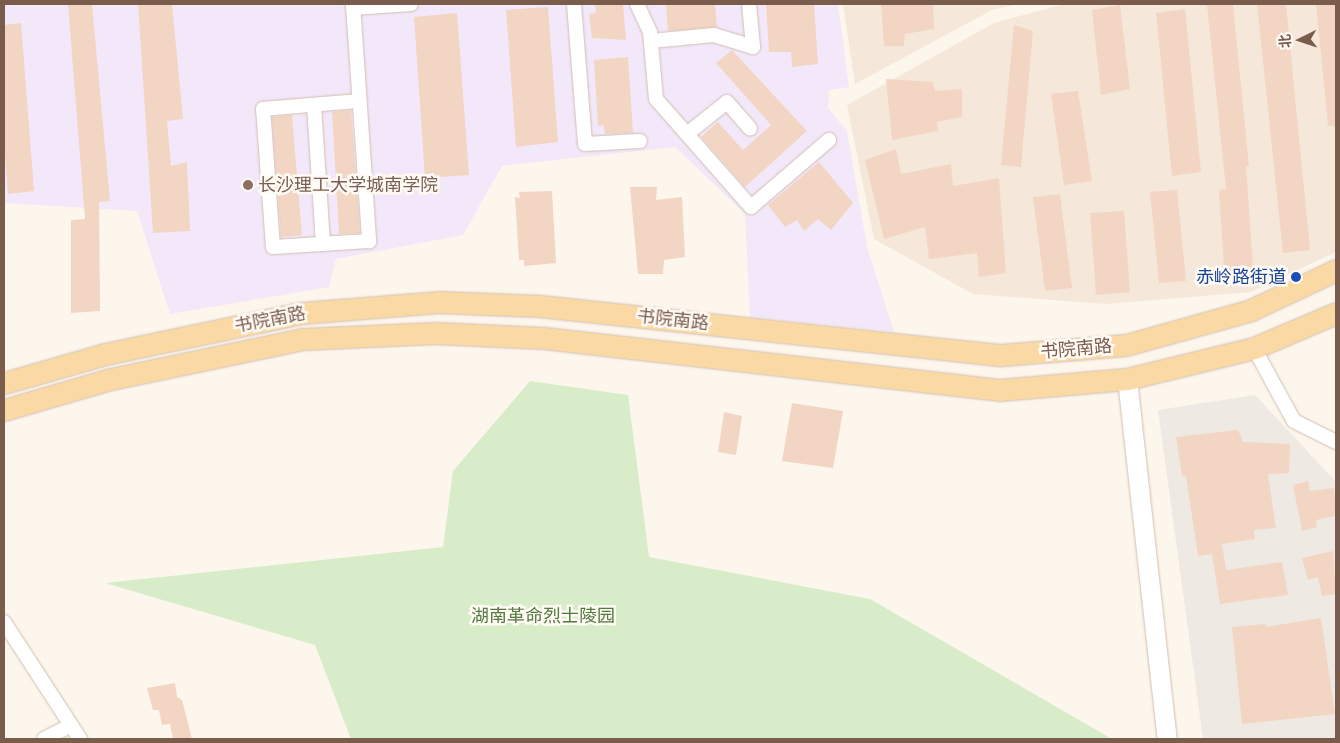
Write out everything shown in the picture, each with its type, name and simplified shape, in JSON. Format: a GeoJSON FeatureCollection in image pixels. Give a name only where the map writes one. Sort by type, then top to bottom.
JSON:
{"type":"FeatureCollection","features":[{"type":"Feature","properties":{"kind":"main road","name":"书院南路"},"geometry":{"type":"LineString","coordinates":[[4,383],[105,354],[302,313],[438,302],[540,306],[1001,356],[1117,346],[1251,310],[1336,270]]}},
{"type":"Feature","properties":{"kind":"main road","name":"书院南路"},"geometry":{"type":"LineString","coordinates":[[4,410],[111,379],[303,339],[435,333],[544,338],[999,390],[1127,379],[1254,348],[1336,313]]}},
{"type":"Feature","properties":{"kind":"street"},"geometry":{"type":"LineString","coordinates":[[359,101],[263,109],[273,247],[369,241],[353,6],[411,4]]}},
{"type":"Feature","properties":{"kind":"street"},"geometry":{"type":"LineString","coordinates":[[574,4],[584,144],[640,141]]}},
{"type":"Feature","properties":{"kind":"street"},"geometry":{"type":"LineString","coordinates":[[637,4],[651,41],[656,99],[751,207],[829,140]]}},
{"type":"Feature","properties":{"kind":"street"},"geometry":{"type":"LineString","coordinates":[[651,41],[714,35],[754,47],[748,4]]}},
{"type":"Feature","properties":{"kind":"street"},"geometry":{"type":"LineString","coordinates":[[687,134],[727,102],[750,128]]}},
{"type":"Feature","properties":{"kind":"street"},"geometry":{"type":"LineString","coordinates":[[314,105],[323,244]]}},
{"type":"Feature","properties":{"kind":"street"},"geometry":{"type":"LineString","coordinates":[[1254,348],[1294,421],[1336,442]]}},
{"type":"Feature","properties":{"kind":"street"},"geometry":{"type":"LineString","coordinates":[[1127,379],[1167,739]]}},
{"type":"Feature","properties":{"kind":"street"},"geometry":{"type":"LineString","coordinates":[[4,622],[80,739]]}},
{"type":"Feature","properties":{"kind":"street"},"geometry":{"type":"LineString","coordinates":[[44,739],[71,725]]}},
{"type":"Feature","properties":{"kind":"shaded area","name":"长沙理工大学城南学院"},"geometry":{"type":"Polygon","coordinates":[[[4,4],[838,4],[849,87],[829,90],[828,108],[847,131],[867,247],[894,332],[750,317],[745,214],[675,147],[502,166],[463,235],[336,259],[329,287],[170,314],[137,211],[4,203],[4,4]]]}},
{"type":"Feature","properties":{"kind":"shaded area"},"geometry":{"type":"Polygon","coordinates":[[[843,4],[1019,4],[992,10],[855,84],[843,4]]]}},
{"type":"Feature","properties":{"kind":"shaded area"},"geometry":{"type":"Polygon","coordinates":[[[1064,4],[1336,4],[1336,252],[1251,292],[1105,304],[973,294],[874,239],[847,105],[994,23],[1064,4]]]}},
{"type":"Feature","properties":{"kind":"shaded area"},"geometry":{"type":"Polygon","coordinates":[[[1255,395],[1336,482],[1336,739],[1203,739],[1158,410],[1255,395]]]}},
{"type":"Feature","properties":{"kind":"green space","name":"湖南革命烈士陵园"},"geometry":{"type":"Polygon","coordinates":[[[530,381],[628,395],[649,557],[870,599],[1112,739],[351,739],[315,645],[105,583],[443,547],[453,471],[530,381]]]}},
{"type":"Feature","properties":{"kind":"building"},"geometry":{"type":"Polygon","coordinates":[[[68,4],[92,4],[110,201],[99,202],[100,311],[71,313],[71,220],[85,219],[68,4]]]}},
{"type":"Feature","properties":{"kind":"building"},"geometry":{"type":"Polygon","coordinates":[[[138,4],[172,4],[183,119],[167,121],[171,166],[187,162],[190,231],[153,233],[138,4]]]}},
{"type":"Feature","properties":{"kind":"building"},"geometry":{"type":"Polygon","coordinates":[[[595,4],[623,4],[626,40],[592,38],[589,14],[596,13],[595,4]]]}},
{"type":"Feature","properties":{"kind":"building"},"geometry":{"type":"Polygon","coordinates":[[[666,4],[715,4],[717,27],[668,31],[666,4]]]}},
{"type":"Feature","properties":{"kind":"building"},"geometry":{"type":"Polygon","coordinates":[[[766,4],[814,4],[818,64],[792,67],[791,52],[769,52],[766,4]]]}},
{"type":"Feature","properties":{"kind":"building"},"geometry":{"type":"Polygon","coordinates":[[[881,4],[933,4],[934,29],[905,34],[904,46],[884,46],[881,4]]]}},
{"type":"Feature","properties":{"kind":"building"},"geometry":{"type":"Polygon","coordinates":[[[1233,4],[1249,166],[1246,166],[1254,281],[1225,283],[1219,190],[1226,189],[1207,5],[1233,4]]]}},
{"type":"Feature","properties":{"kind":"building"},"geometry":{"type":"Polygon","coordinates":[[[1257,4],[1286,4],[1310,250],[1283,253],[1257,4]]]}},
{"type":"Feature","properties":{"kind":"building"},"geometry":{"type":"Polygon","coordinates":[[[1316,4],[1336,4],[1336,126],[1328,126],[1316,4]]]}},
{"type":"Feature","properties":{"kind":"building"},"geometry":{"type":"Polygon","coordinates":[[[1120,5],[1130,89],[1101,95],[1092,10],[1120,5]]]}},
{"type":"Feature","properties":{"kind":"building"},"geometry":{"type":"Polygon","coordinates":[[[548,7],[558,142],[516,147],[506,10],[548,7]]]}},
{"type":"Feature","properties":{"kind":"building"},"geometry":{"type":"Polygon","coordinates":[[[1185,9],[1201,172],[1172,176],[1156,13],[1185,9]]]}},
{"type":"Feature","properties":{"kind":"building"},"geometry":{"type":"Polygon","coordinates":[[[457,13],[469,175],[425,178],[414,17],[457,13]]]}},
{"type":"Feature","properties":{"kind":"building"},"geometry":{"type":"Polygon","coordinates":[[[21,23],[34,191],[8,194],[4,142],[4,25],[21,23]]]}},
{"type":"Feature","properties":{"kind":"building"},"geometry":{"type":"Polygon","coordinates":[[[1014,25],[1033,31],[1021,167],[1001,165],[1014,25]]]}},
{"type":"Feature","properties":{"kind":"building"},"geometry":{"type":"Polygon","coordinates":[[[732,50],[807,131],[745,187],[701,137],[718,122],[743,150],[771,125],[716,63],[732,50]]]}},
{"type":"Feature","properties":{"kind":"building"},"geometry":{"type":"Polygon","coordinates":[[[628,57],[633,133],[605,134],[604,125],[598,126],[594,60],[628,57]]]}},
{"type":"Feature","properties":{"kind":"building"},"geometry":{"type":"Polygon","coordinates":[[[886,79],[933,82],[935,91],[962,89],[962,117],[937,122],[938,131],[892,140],[886,79]]]}},
{"type":"Feature","properties":{"kind":"building"},"geometry":{"type":"Polygon","coordinates":[[[1078,91],[1092,181],[1064,185],[1051,94],[1078,91]]]}},
{"type":"Feature","properties":{"kind":"building"},"geometry":{"type":"Polygon","coordinates":[[[351,110],[360,233],[339,234],[332,112],[351,110]]]}},
{"type":"Feature","properties":{"kind":"building"},"geometry":{"type":"Polygon","coordinates":[[[292,115],[302,235],[281,237],[272,117],[292,115]]]}},
{"type":"Feature","properties":{"kind":"building"},"geometry":{"type":"Polygon","coordinates":[[[896,149],[901,174],[951,164],[953,186],[999,178],[1006,273],[979,277],[977,253],[929,259],[925,227],[884,239],[865,160],[896,149]]]}},
{"type":"Feature","properties":{"kind":"building"},"geometry":{"type":"Polygon","coordinates":[[[819,162],[853,203],[831,230],[818,219],[804,231],[797,220],[785,227],[768,205],[819,162]]]}},
{"type":"Feature","properties":{"kind":"building"},"geometry":{"type":"Polygon","coordinates":[[[630,187],[657,187],[656,200],[682,197],[685,257],[664,260],[663,274],[638,274],[630,187]]]}},
{"type":"Feature","properties":{"kind":"building"},"geometry":{"type":"Polygon","coordinates":[[[1177,190],[1186,281],[1159,283],[1150,192],[1177,190]]]}},
{"type":"Feature","properties":{"kind":"building"},"geometry":{"type":"Polygon","coordinates":[[[552,191],[556,263],[524,266],[524,260],[519,260],[515,197],[520,198],[519,192],[552,191]]]}},
{"type":"Feature","properties":{"kind":"building"},"geometry":{"type":"Polygon","coordinates":[[[1060,194],[1072,288],[1045,291],[1033,197],[1060,194]]]}},
{"type":"Feature","properties":{"kind":"building"},"geometry":{"type":"Polygon","coordinates":[[[1124,211],[1130,292],[1096,295],[1090,213],[1124,211]]]}},
{"type":"Feature","properties":{"kind":"building"},"geometry":{"type":"Polygon","coordinates":[[[792,403],[843,411],[833,468],[782,461],[792,403]]]}},
{"type":"Feature","properties":{"kind":"building"},"geometry":{"type":"Polygon","coordinates":[[[724,412],[742,416],[736,455],[718,452],[724,412]]]}},
{"type":"Feature","properties":{"kind":"building"},"geometry":{"type":"Polygon","coordinates":[[[1238,430],[1243,442],[1290,444],[1289,473],[1268,474],[1276,528],[1254,530],[1255,539],[1222,544],[1226,570],[1282,562],[1288,595],[1220,604],[1212,554],[1198,556],[1186,476],[1182,476],[1176,437],[1238,430]]]}},
{"type":"Feature","properties":{"kind":"building"},"geometry":{"type":"Polygon","coordinates":[[[1308,481],[1310,491],[1334,488],[1336,516],[1316,520],[1317,527],[1302,531],[1293,485],[1308,481]]]}},
{"type":"Feature","properties":{"kind":"building"},"geometry":{"type":"Polygon","coordinates":[[[1333,551],[1336,594],[1322,596],[1318,577],[1308,580],[1302,558],[1333,551]]]}},
{"type":"Feature","properties":{"kind":"building"},"geometry":{"type":"Polygon","coordinates":[[[1321,618],[1335,714],[1242,724],[1232,627],[1265,624],[1266,627],[1321,618]]]}},
{"type":"Feature","properties":{"kind":"building"},"geometry":{"type":"Polygon","coordinates":[[[175,683],[177,697],[182,700],[192,739],[173,739],[170,724],[162,725],[159,710],[153,710],[147,688],[175,683]]]}},
{"type":"Feature","properties":{"kind":"place","name":"长沙理工大学城南学院"},"geometry":{"type":"Point","coordinates":[248,185]}},
{"type":"Feature","properties":{"kind":"place","name":"赤岭路街道"},"geometry":{"type":"Point","coordinates":[1296,277]}}]}
